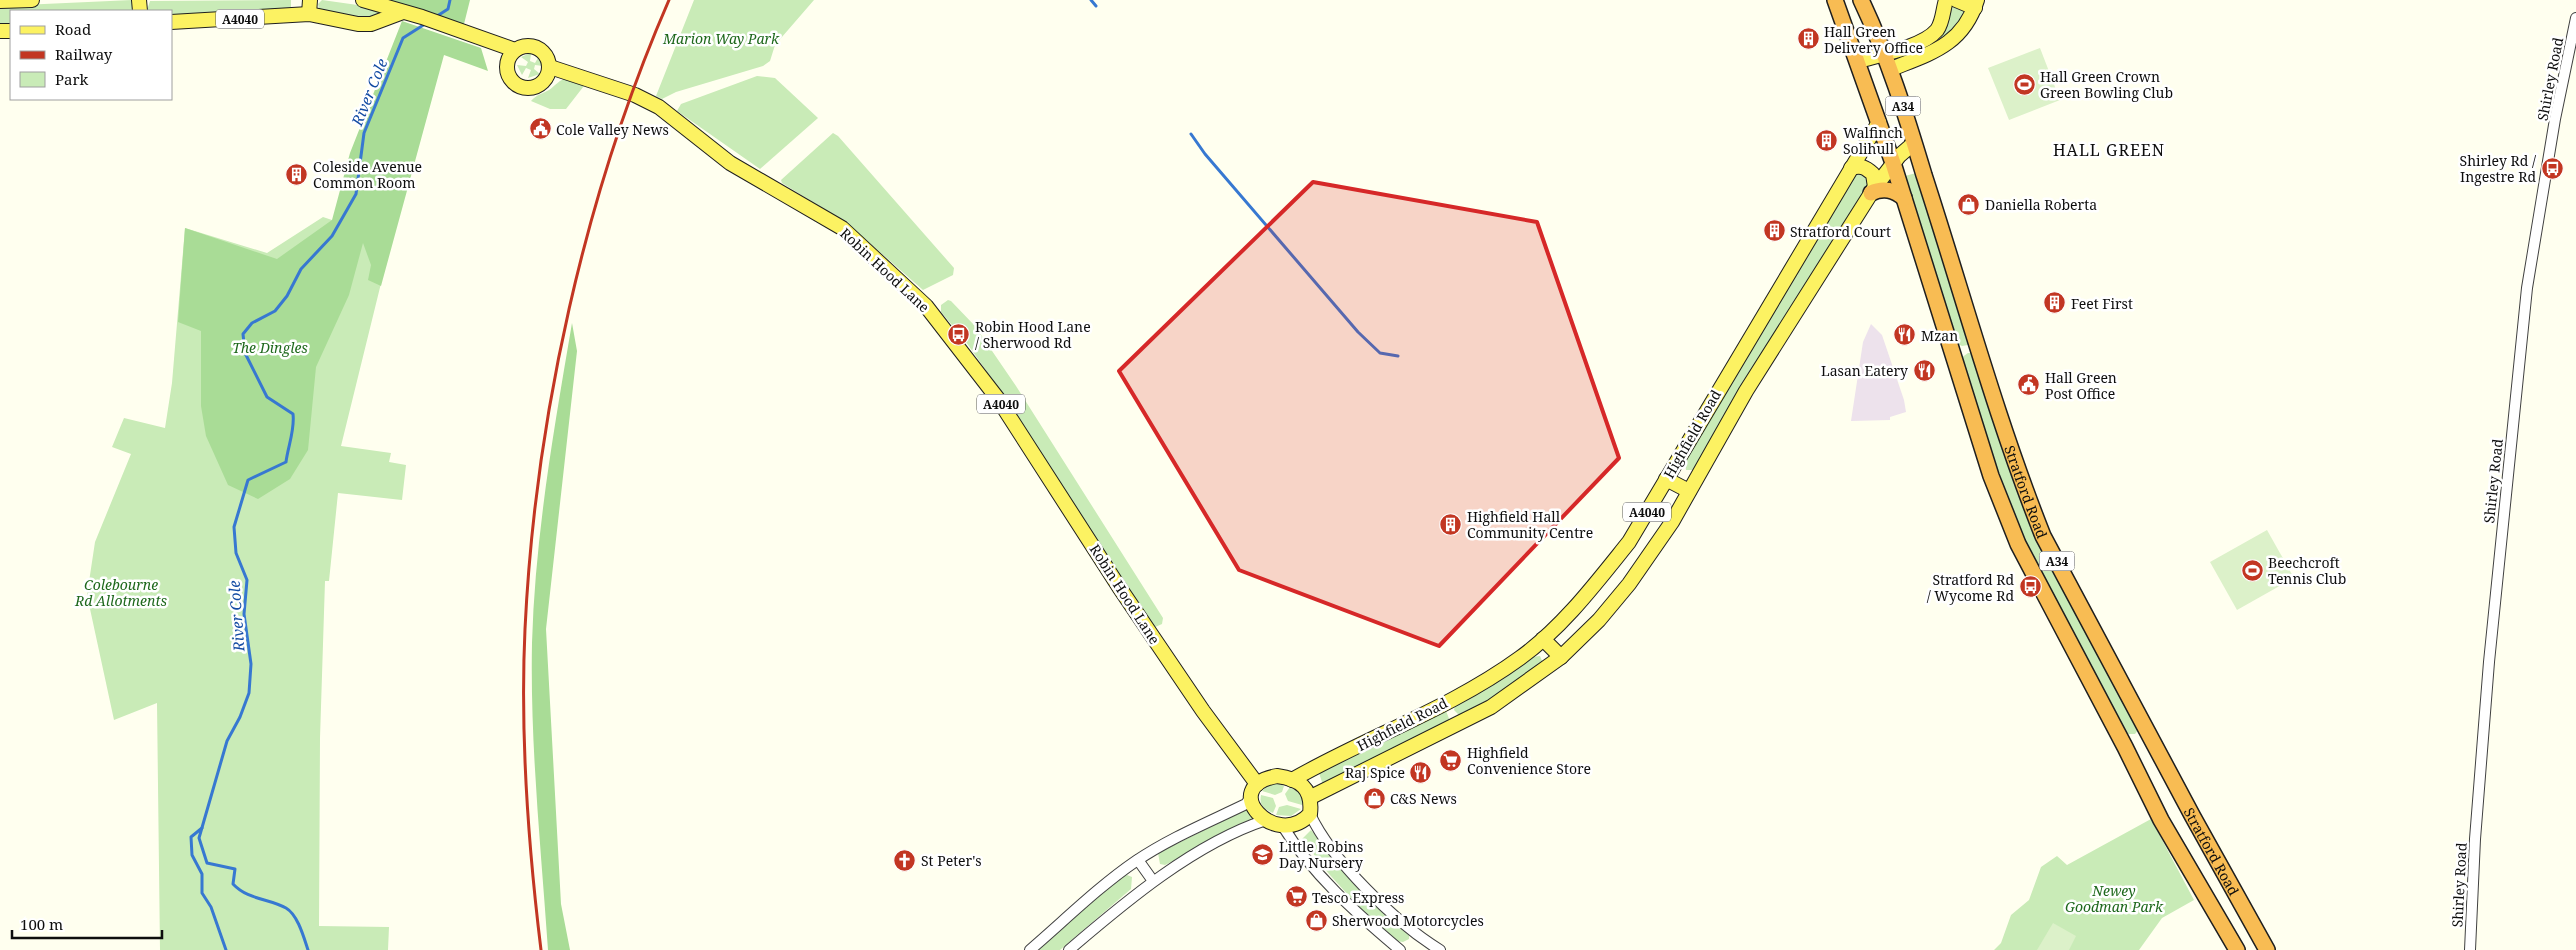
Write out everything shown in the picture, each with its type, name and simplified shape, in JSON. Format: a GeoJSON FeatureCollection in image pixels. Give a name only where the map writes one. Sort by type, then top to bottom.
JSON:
{"type":"FeatureCollection","features":[{"type":"Feature","properties":{"kind":"highway","name":"Stratford Road"},"geometry":{"type":"LineString","coordinates":[[1835,0],[1894,162],[1991,476],[2018,544],[2125,747],[2161,820],[2237,950]]}},
{"type":"Feature","properties":{"kind":"highway","name":"Stratford Road"},"geometry":{"type":"LineString","coordinates":[[1861,0],[1891,69],[1976,344],[2024,489],[2043,536],[2267,950]]}},
{"type":"Feature","properties":{"kind":"highway"},"geometry":{"type":"LineString","coordinates":[[1873,190],[1885,189],[1896,192],[1904,198]]}},
{"type":"Feature","properties":{"kind":"highway"},"geometry":{"type":"LineString","coordinates":[[1953,352],[1976,344]]}},
{"type":"Feature","properties":{"kind":"highway"},"geometry":{"type":"LineString","coordinates":[[2125,747],[2150,734]]}},
{"type":"Feature","properties":{"kind":"main road"},"geometry":{"type":"LineString","coordinates":[[0,1],[32,0]]}},
{"type":"Feature","properties":{"kind":"main road"},"geometry":{"type":"LineString","coordinates":[[364,0],[386,12],[403,12],[422,17],[515,50]]}},
{"type":"Feature","properties":{"kind":"main road"},"geometry":{"type":"LineString","coordinates":[[1858,61],[1919,42],[1930,35],[1941,21],[1946,0]]}},
{"type":"Feature","properties":{"kind":"main road"},"geometry":{"type":"LineString","coordinates":[[1891,69],[1943,48],[1961,33],[1969,22],[1976,4],[1956,0]]}},
{"type":"Feature","properties":{"kind":"main road","name":"A4040"},"geometry":{"type":"LineString","coordinates":[[172,22],[310,7],[358,24],[371,24],[386,12]]}},
{"type":"Feature","properties":{"kind":"main road"},"geometry":{"type":"LineString","coordinates":[[496,44],[508,63]]}},
{"type":"Feature","properties":{"kind":"main road"},"geometry":{"type":"LineString","coordinates":[[523,47],[534,48],[546,56],[550,73],[544,83],[528,88],[512,81],[507,70],[508,63],[510,55],[515,50],[523,47]]}},
{"type":"Feature","properties":{"kind":"main road","name":"Robin Hood Lane"},"geometry":{"type":"LineString","coordinates":[[550,67],[635,94],[659,107],[730,163],[842,228],[926,306],[998,399],[1119,587],[1203,711],[1257,784]]}},
{"type":"Feature","properties":{"kind":"main road","name":"Highfield Road"},"geometry":{"type":"LineString","coordinates":[[1292,780],[1447,703],[1486,681],[1542,639],[1580,603],[1624,548],[1879,122]]}},
{"type":"Feature","properties":{"kind":"main road","name":"A4040"},"geometry":{"type":"LineString","coordinates":[[1894,162],[1914,143]]}},
{"type":"Feature","properties":{"kind":"main road","name":"Highfield Road"},"geometry":{"type":"LineString","coordinates":[[1311,798],[1491,707],[1561,657],[1599,620],[1629,584],[1672,522],[1746,391],[1873,190],[1894,162]]}},
{"type":"Feature","properties":{"kind":"main road"},"geometry":{"type":"LineString","coordinates":[[1850,168],[1860,166],[1873,174],[1873,190]]}},
{"type":"Feature","properties":{"kind":"main road"},"geometry":{"type":"LineString","coordinates":[[1666,479],[1689,490]]}},
{"type":"Feature","properties":{"kind":"main road"},"geometry":{"type":"LineString","coordinates":[[1542,639],[1561,657]]}},
{"type":"Feature","properties":{"kind":"main road"},"geometry":{"type":"LineString","coordinates":[[1447,703],[1457,723]]}},
{"type":"Feature","properties":{"kind":"main road"},"geometry":{"type":"LineString","coordinates":[[1277,776],[1292,780],[1304,787],[1311,798],[1310,814],[1302,822],[1282,825],[1266,820],[1254,810],[1250,798],[1257,784],[1262,780],[1277,776]]}},
{"type":"Feature","properties":{"kind":"street","name":"Shirley Road"},"geometry":{"type":"LineString","coordinates":[[2470,950],[2475,839],[2489,662],[2526,301],[2556,119],[2576,18]]}},
{"type":"Feature","properties":{"kind":"street"},"geometry":{"type":"LineString","coordinates":[[1030,950],[1100,888],[1138,860],[1246,804],[1250,798]]}},
{"type":"Feature","properties":{"kind":"street"},"geometry":{"type":"LineString","coordinates":[[1310,814],[1338,856],[1378,901],[1427,942],[1440,950]]}},
{"type":"Feature","properties":{"kind":"street"},"geometry":{"type":"LineString","coordinates":[[1069,950],[1116,909],[1154,881],[1219,842],[1266,820]]}},
{"type":"Feature","properties":{"kind":"street"},"geometry":{"type":"LineString","coordinates":[[1282,825],[1314,868],[1359,915],[1400,950]]}},
{"type":"Feature","properties":{"kind":"street"},"geometry":{"type":"LineString","coordinates":[[1138,860],[1154,881]]}},
{"type":"Feature","properties":{"kind":"highlighted area"},"geometry":{"type":"Polygon","coordinates":[[[1313,182],[1537,222],[1619,458],[1439,646],[1239,570],[1119,371],[1313,182]]]}},
{"type":"Feature","properties":{"kind":"shaded area"},"geometry":{"type":"Polygon","coordinates":[[[1871,324],[1882,335],[1904,400],[1906,412],[1890,417],[1890,420],[1851,421],[1863,342],[1871,324]]]}},
{"type":"Feature","properties":{"kind":"green space"},"geometry":{"type":"Polygon","coordinates":[[[132,0],[134,10],[10,10],[10,23],[0,24],[0,6],[132,0]]]}},
{"type":"Feature","properties":{"kind":"green space"},"geometry":{"type":"Polygon","coordinates":[[[291,0],[291,8],[287,11],[172,17],[172,10],[147,10],[150,1],[291,0]]]}},
{"type":"Feature","properties":{"kind":"green space"},"geometry":{"type":"Polygon","coordinates":[[[322,0],[379,8],[380,12],[366,17],[349,17],[333,14],[319,9],[318,4],[322,0]]]}},
{"type":"Feature","properties":{"kind":"green space"},"geometry":{"type":"Polygon","coordinates":[[[390,0],[470,0],[464,24],[390,0]]]}},
{"type":"Feature","properties":{"kind":"green space","name":"Marion Way Park"},"geometry":{"type":"Polygon","coordinates":[[[694,0],[814,0],[775,45],[770,61],[763,66],[676,92],[662,99],[656,96],[694,0]]]}},
{"type":"Feature","properties":{"kind":"green space"},"geometry":{"type":"Polygon","coordinates":[[[1952,6],[1967,12],[1960,24],[1944,39],[1940,37],[1952,6]]]}},
{"type":"Feature","properties":{"kind":"green space"},"geometry":{"type":"Polygon","coordinates":[[[402,21],[481,48],[488,71],[444,55],[381,286],[368,280],[371,265],[363,243],[349,295],[316,367],[308,450],[290,479],[258,499],[228,485],[206,436],[201,406],[201,331],[178,322],[185,228],[277,259],[332,220],[350,153],[402,21]]]}},
{"type":"Feature","properties":{"kind":"green space","name":"Hall Green Crown Green Bowling Club"},"geometry":{"type":"Polygon","coordinates":[[[2040,48],[2060,100],[2009,120],[1988,68],[2040,48]]]}},
{"type":"Feature","properties":{"kind":"green space"},"geometry":{"type":"Polygon","coordinates":[[[531,54],[530,61],[535,63],[539,56],[543,66],[535,65],[534,69],[540,74],[528,78],[531,70],[526,68],[522,75],[517,65],[526,66],[528,62],[521,57],[531,54]]]}},
{"type":"Feature","properties":{"kind":"green space"},"geometry":{"type":"Polygon","coordinates":[[[757,76],[775,78],[818,118],[760,169],[677,111],[681,104],[757,76]]]}},
{"type":"Feature","properties":{"kind":"green space"},"geometry":{"type":"Polygon","coordinates":[[[567,78],[587,82],[566,109],[550,109],[531,101],[537,95],[549,90],[567,78]]]}},
{"type":"Feature","properties":{"kind":"green space"},"geometry":{"type":"Polygon","coordinates":[[[833,133],[838,136],[954,268],[953,275],[923,290],[848,224],[782,183],[781,180],[833,133]]]}},
{"type":"Feature","properties":{"kind":"green space"},"geometry":{"type":"Polygon","coordinates":[[[1859,173],[1868,176],[1870,183],[1695,470],[1686,470],[1685,461],[1854,176],[1859,173]]]}},
{"type":"Feature","properties":{"kind":"green space"},"geometry":{"type":"Polygon","coordinates":[[[1916,173],[1970,341],[1968,345],[1962,346],[1956,343],[1905,176],[1916,173]]]}},
{"type":"Feature","properties":{"kind":"green space","name":"The Dingles"},"geometry":{"type":"Polygon","coordinates":[[[323,217],[332,220],[387,259],[341,446],[391,453],[389,462],[406,465],[402,500],[338,493],[329,581],[325,581],[320,738],[319,926],[389,927],[388,950],[160,950],[157,703],[114,720],[87,595],[95,542],[131,454],[112,447],[124,418],[165,428],[172,383],[185,228],[267,253],[323,217]]]}},
{"type":"Feature","properties":{"kind":"green space"},"geometry":{"type":"Polygon","coordinates":[[[948,300],[975,326],[1016,386],[1163,618],[1162,624],[1153,628],[999,389],[966,342],[941,312],[941,305],[948,300]]]}},
{"type":"Feature","properties":{"kind":"green space"},"geometry":{"type":"Polygon","coordinates":[[[572,323],[577,351],[546,629],[561,904],[570,950],[548,950],[534,758],[532,643],[541,523],[572,323]]]}},
{"type":"Feature","properties":{"kind":"green space"},"geometry":{"type":"Polygon","coordinates":[[[1968,353],[1976,353],[2028,514],[2132,716],[2138,730],[2135,734],[2127,734],[2023,544],[1994,465],[1961,358],[1968,353]]]}},
{"type":"Feature","properties":{"kind":"green space","name":"Beechcroft Tennis Club"},"geometry":{"type":"Polygon","coordinates":[[[2267,530],[2294,578],[2237,610],[2210,562],[2267,530]]]}},
{"type":"Feature","properties":{"kind":"green space"},"geometry":{"type":"Polygon","coordinates":[[[1540,656],[1543,663],[1494,697],[1459,715],[1454,710],[1455,706],[1493,685],[1532,657],[1540,656]]]}},
{"type":"Feature","properties":{"kind":"green space"},"geometry":{"type":"Polygon","coordinates":[[[1443,710],[1446,711],[1450,721],[1323,785],[1319,773],[1443,710]]]}},
{"type":"Feature","properties":{"kind":"green space"},"geometry":{"type":"Polygon","coordinates":[[[1277,783],[1284,786],[1282,792],[1275,795],[1262,791],[1267,786],[1277,783]]]}},
{"type":"Feature","properties":{"kind":"green space"},"geometry":{"type":"Polygon","coordinates":[[[1290,787],[1300,793],[1303,799],[1302,805],[1288,801],[1285,794],[1290,787]]]}},
{"type":"Feature","properties":{"kind":"green space"},"geometry":{"type":"Polygon","coordinates":[[[1261,795],[1273,798],[1276,806],[1273,813],[1263,807],[1261,795]]]}},
{"type":"Feature","properties":{"kind":"green space"},"geometry":{"type":"Polygon","coordinates":[[[1287,805],[1301,809],[1291,816],[1276,815],[1279,807],[1287,805]]]}},
{"type":"Feature","properties":{"kind":"green space"},"geometry":{"type":"Polygon","coordinates":[[[1245,810],[1252,814],[1251,822],[1165,865],[1160,864],[1158,853],[1245,810]]]}},
{"type":"Feature","properties":{"kind":"green space","name":"Newey Goodman Park"},"geometry":{"type":"Polygon","coordinates":[[[2151,819],[2194,900],[2162,918],[2139,950],[1994,950],[2001,943],[2011,915],[2029,900],[2041,867],[2057,856],[2067,865],[2151,819]]]}},
{"type":"Feature","properties":{"kind":"green space"},"geometry":{"type":"Polygon","coordinates":[[[1311,830],[1360,888],[1409,934],[1409,939],[1403,942],[1396,941],[1360,908],[1329,874],[1302,839],[1311,830]]]}},
{"type":"Feature","properties":{"kind":"green space"},"geometry":{"type":"Polygon","coordinates":[[[1127,875],[1132,877],[1131,889],[1060,950],[1037,950],[1119,878],[1127,875]]]}},
{"type":"Feature","properties":{"kind":"green space"},"geometry":{"type":"Polygon","coordinates":[[[2053,923],[2076,936],[2069,950],[2037,950],[2053,923]]]}},
{"type":"Feature","properties":{"kind":"waterway","name":"River Cole"},"geometry":{"type":"LineString","coordinates":[[434,18],[448,9],[450,0]]}},
{"type":"Feature","properties":{"kind":"waterway"},"geometry":{"type":"LineString","coordinates":[[1091,0],[1096,6]]}},
{"type":"Feature","properties":{"kind":"waterway","name":"River Cole"},"geometry":{"type":"LineString","coordinates":[[308,950],[300,927],[290,911],[239,889],[233,884],[235,869],[207,863],[199,838],[227,741],[240,717],[249,693],[251,664],[244,614],[247,580],[236,553],[234,527],[248,480],[286,462],[293,426],[293,414],[267,397],[245,353],[243,334],[252,323],[275,311],[287,296],[301,269],[332,236],[356,194],[364,133],[403,38],[425,24]]}},
{"type":"Feature","properties":{"kind":"waterway"},"geometry":{"type":"LineString","coordinates":[[1191,134],[1205,154],[1358,332],[1380,353],[1398,356]]}},
{"type":"Feature","properties":{"kind":"waterway"},"geometry":{"type":"LineString","coordinates":[[202,828],[191,837],[192,855],[202,874],[202,893],[211,907],[226,950]]}},
{"type":"Feature","properties":{"kind":"railway"},"geometry":{"type":"LineString","coordinates":[[541,950],[532,870],[524,750],[525,629],[540,469],[569,308],[589,228],[612,150],[639,74],[669,0]]}},
{"type":"Feature","properties":{"kind":"place","name":"Hall Green Delivery Office"},"geometry":{"type":"Point","coordinates":[1808,39]}},
{"type":"Feature","properties":{"kind":"place","name":"Hall Green Crown Green Bowling Club"},"geometry":{"type":"Point","coordinates":[2024,84]}},
{"type":"Feature","properties":{"kind":"place","name":"Cole Valley News"},"geometry":{"type":"Point","coordinates":[540,129]}},
{"type":"Feature","properties":{"kind":"place","name":"Walfinch Solihull"},"geometry":{"type":"Point","coordinates":[1827,140]}},
{"type":"Feature","properties":{"kind":"place","name":"Shirley Rd / Ingestre Rd"},"geometry":{"type":"Point","coordinates":[2552,168]}},
{"type":"Feature","properties":{"kind":"place","name":"Coleside Avenue Common Room"},"geometry":{"type":"Point","coordinates":[297,174]}},
{"type":"Feature","properties":{"kind":"place","name":"Daniella Roberta"},"geometry":{"type":"Point","coordinates":[1969,204]}},
{"type":"Feature","properties":{"kind":"place","name":"Stratford Court"},"geometry":{"type":"Point","coordinates":[1774,231]}},
{"type":"Feature","properties":{"kind":"place","name":"Feet First"},"geometry":{"type":"Point","coordinates":[2055,303]}},
{"type":"Feature","properties":{"kind":"place","name":"Robin Hood Lane / Sherwood Rd"},"geometry":{"type":"Point","coordinates":[959,334]}},
{"type":"Feature","properties":{"kind":"place","name":"Mzan"},"geometry":{"type":"Point","coordinates":[1905,335]}},
{"type":"Feature","properties":{"kind":"place","name":"Lasan Eatery"},"geometry":{"type":"Point","coordinates":[1924,370]}},
{"type":"Feature","properties":{"kind":"place","name":"Hall Green Post Office"},"geometry":{"type":"Point","coordinates":[2029,385]}},
{"type":"Feature","properties":{"kind":"place","name":"Highfield Hall Community Centre"},"geometry":{"type":"Point","coordinates":[1451,524]}},
{"type":"Feature","properties":{"kind":"place","name":"Beechcroft Tennis Club"},"geometry":{"type":"Point","coordinates":[2252,570]}},
{"type":"Feature","properties":{"kind":"place","name":"Stratford Rd / Wycome Rd"},"geometry":{"type":"Point","coordinates":[2030,587]}},
{"type":"Feature","properties":{"kind":"place","name":"Highfield Convenience Store"},"geometry":{"type":"Point","coordinates":[1451,760]}},
{"type":"Feature","properties":{"kind":"place","name":"Raj Spice"},"geometry":{"type":"Point","coordinates":[1421,772]}},
{"type":"Feature","properties":{"kind":"place","name":"C&S News"},"geometry":{"type":"Point","coordinates":[1374,798]}},
{"type":"Feature","properties":{"kind":"place","name":"Little Robins Day Nursery"},"geometry":{"type":"Point","coordinates":[1263,854]}},
{"type":"Feature","properties":{"kind":"place","name":"St Peter's"},"geometry":{"type":"Point","coordinates":[905,860]}},
{"type":"Feature","properties":{"kind":"place","name":"Tesco Express"},"geometry":{"type":"Point","coordinates":[1296,897]}},
{"type":"Feature","properties":{"kind":"place","name":"Sherwood Motorcycles"},"geometry":{"type":"Point","coordinates":[1316,920]}},
{"type":"Feature","properties":{"kind":"district","name":"HALL GREEN"},"geometry":{"type":"Point","coordinates":[2109,150]}},
{"type":"Feature","properties":{"kind":"park label","name":"Colebourne Rd Allotments"},"geometry":{"type":"Point","coordinates":[121,592]}}]}
